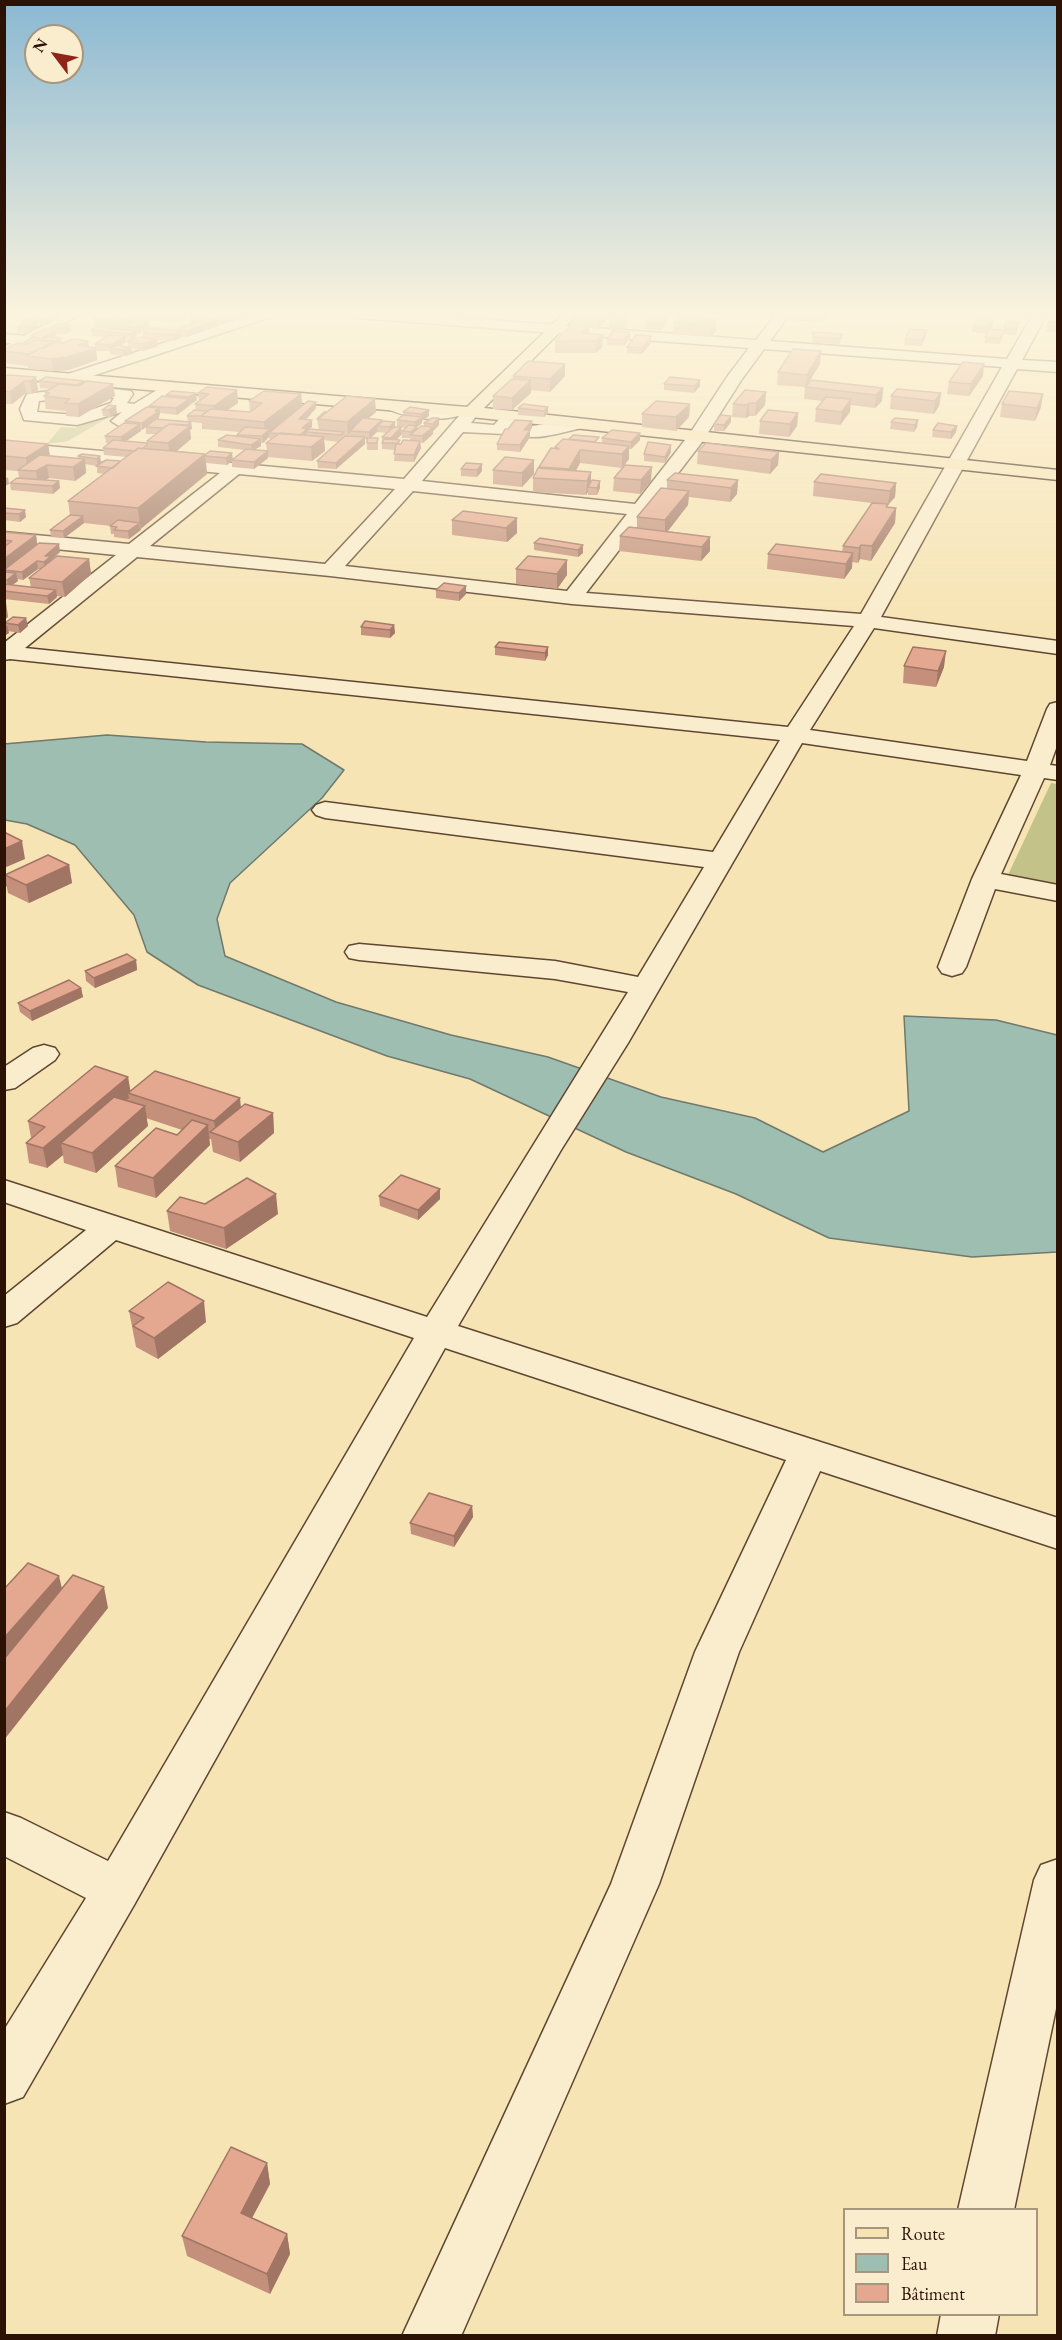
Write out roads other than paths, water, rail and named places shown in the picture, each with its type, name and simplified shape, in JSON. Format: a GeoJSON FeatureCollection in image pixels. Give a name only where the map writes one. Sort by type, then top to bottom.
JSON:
{"type":"FeatureCollection","features":[{"type":"Feature","properties":{"kind":"main road"},"geometry":{"type":"LineString","coordinates":[[576,424],[1058,475]]}},
{"type":"Feature","properties":{"kind":"street"},"geometry":{"type":"LineString","coordinates":[[107,428],[115,423]]}},
{"type":"Feature","properties":{"kind":"street"},"geometry":{"type":"LineString","coordinates":[[330,570],[409,485],[456,423]]}},
{"type":"Feature","properties":{"kind":"street"},"geometry":{"type":"LineString","coordinates":[[495,423],[552,430],[576,424]]}},
{"type":"Feature","properties":{"kind":"street"},"geometry":{"type":"LineString","coordinates":[[572,598],[705,423]]}},
{"type":"Feature","properties":{"kind":"street"},"geometry":{"type":"LineString","coordinates":[[4,2079],[117,1890],[436,1332],[545,1150],[613,1043],[795,735],[867,621],[977,423]]}},
{"type":"Feature","properties":{"kind":"street"},"geometry":{"type":"LineString","coordinates":[[70,453],[88,441]]}},
{"type":"Feature","properties":{"kind":"street"},"geometry":{"type":"LineString","coordinates":[[4,447],[409,485],[638,510]]}},
{"type":"Feature","properties":{"kind":"street"},"geometry":{"type":"LineString","coordinates":[[5,653],[234,470]]}},
{"type":"Feature","properties":{"kind":"street"},"geometry":{"type":"LineString","coordinates":[[4,538],[330,570],[572,598],[867,621],[1058,648]]}},
{"type":"Feature","properties":{"kind":"street"},"geometry":{"type":"LineString","coordinates":[[5,653],[795,735],[1047,771]]}},
{"type":"Feature","properties":{"kind":"street"},"geometry":{"type":"LineString","coordinates":[[952,967],[985,879],[1047,771],[1058,709]]}},
{"type":"Feature","properties":{"kind":"street"},"geometry":{"type":"LineString","coordinates":[[325,810],[720,861]]}},
{"type":"Feature","properties":{"kind":"street"},"geometry":{"type":"LineString","coordinates":[[985,879],[1058,893]]}},
{"type":"Feature","properties":{"kind":"street"},"geometry":{"type":"LineString","coordinates":[[359,952],[555,970],[646,987]]}},
{"type":"Feature","properties":{"kind":"street"},"geometry":{"type":"LineString","coordinates":[[4,1080],[44,1054]]}},
{"type":"Feature","properties":{"kind":"street"},"geometry":{"type":"LineString","coordinates":[[4,1190],[111,1227],[1058,1534]]}},
{"type":"Feature","properties":{"kind":"street"},"geometry":{"type":"LineString","coordinates":[[4,1315],[111,1227]]}},
{"type":"Feature","properties":{"kind":"street"},"geometry":{"type":"LineString","coordinates":[[431,2336],[635,1884],[717,1652],[808,1453]]}},
{"type":"Feature","properties":{"kind":"street"},"geometry":{"type":"LineString","coordinates":[[4,1832],[117,1890]]}},
{"type":"Feature","properties":{"kind":"street"},"geometry":{"type":"LineString","coordinates":[[986,2208],[1058,1880]]}},
{"type":"Feature","properties":{"kind":"street"},"geometry":{"type":"LineString","coordinates":[[966,2336],[969,2316]]}},
{"type":"Feature","properties":{"kind":"water"},"geometry":{"type":"Polygon","coordinates":[[[107,735],[206,742],[302,744],[344,770],[322,798],[230,883],[217,919],[225,956],[336,1002],[451,1035],[548,1057],[661,1097],[755,1118],[823,1152],[909,1111],[904,1016],[996,1020],[1057,1035],[1057,1252],[972,1257],[829,1238],[736,1194],[626,1152],[470,1079],[387,1056],[198,985],[147,952],[134,915],[75,845],[27,824],[5,820],[4,744],[107,735]]]}}]}
